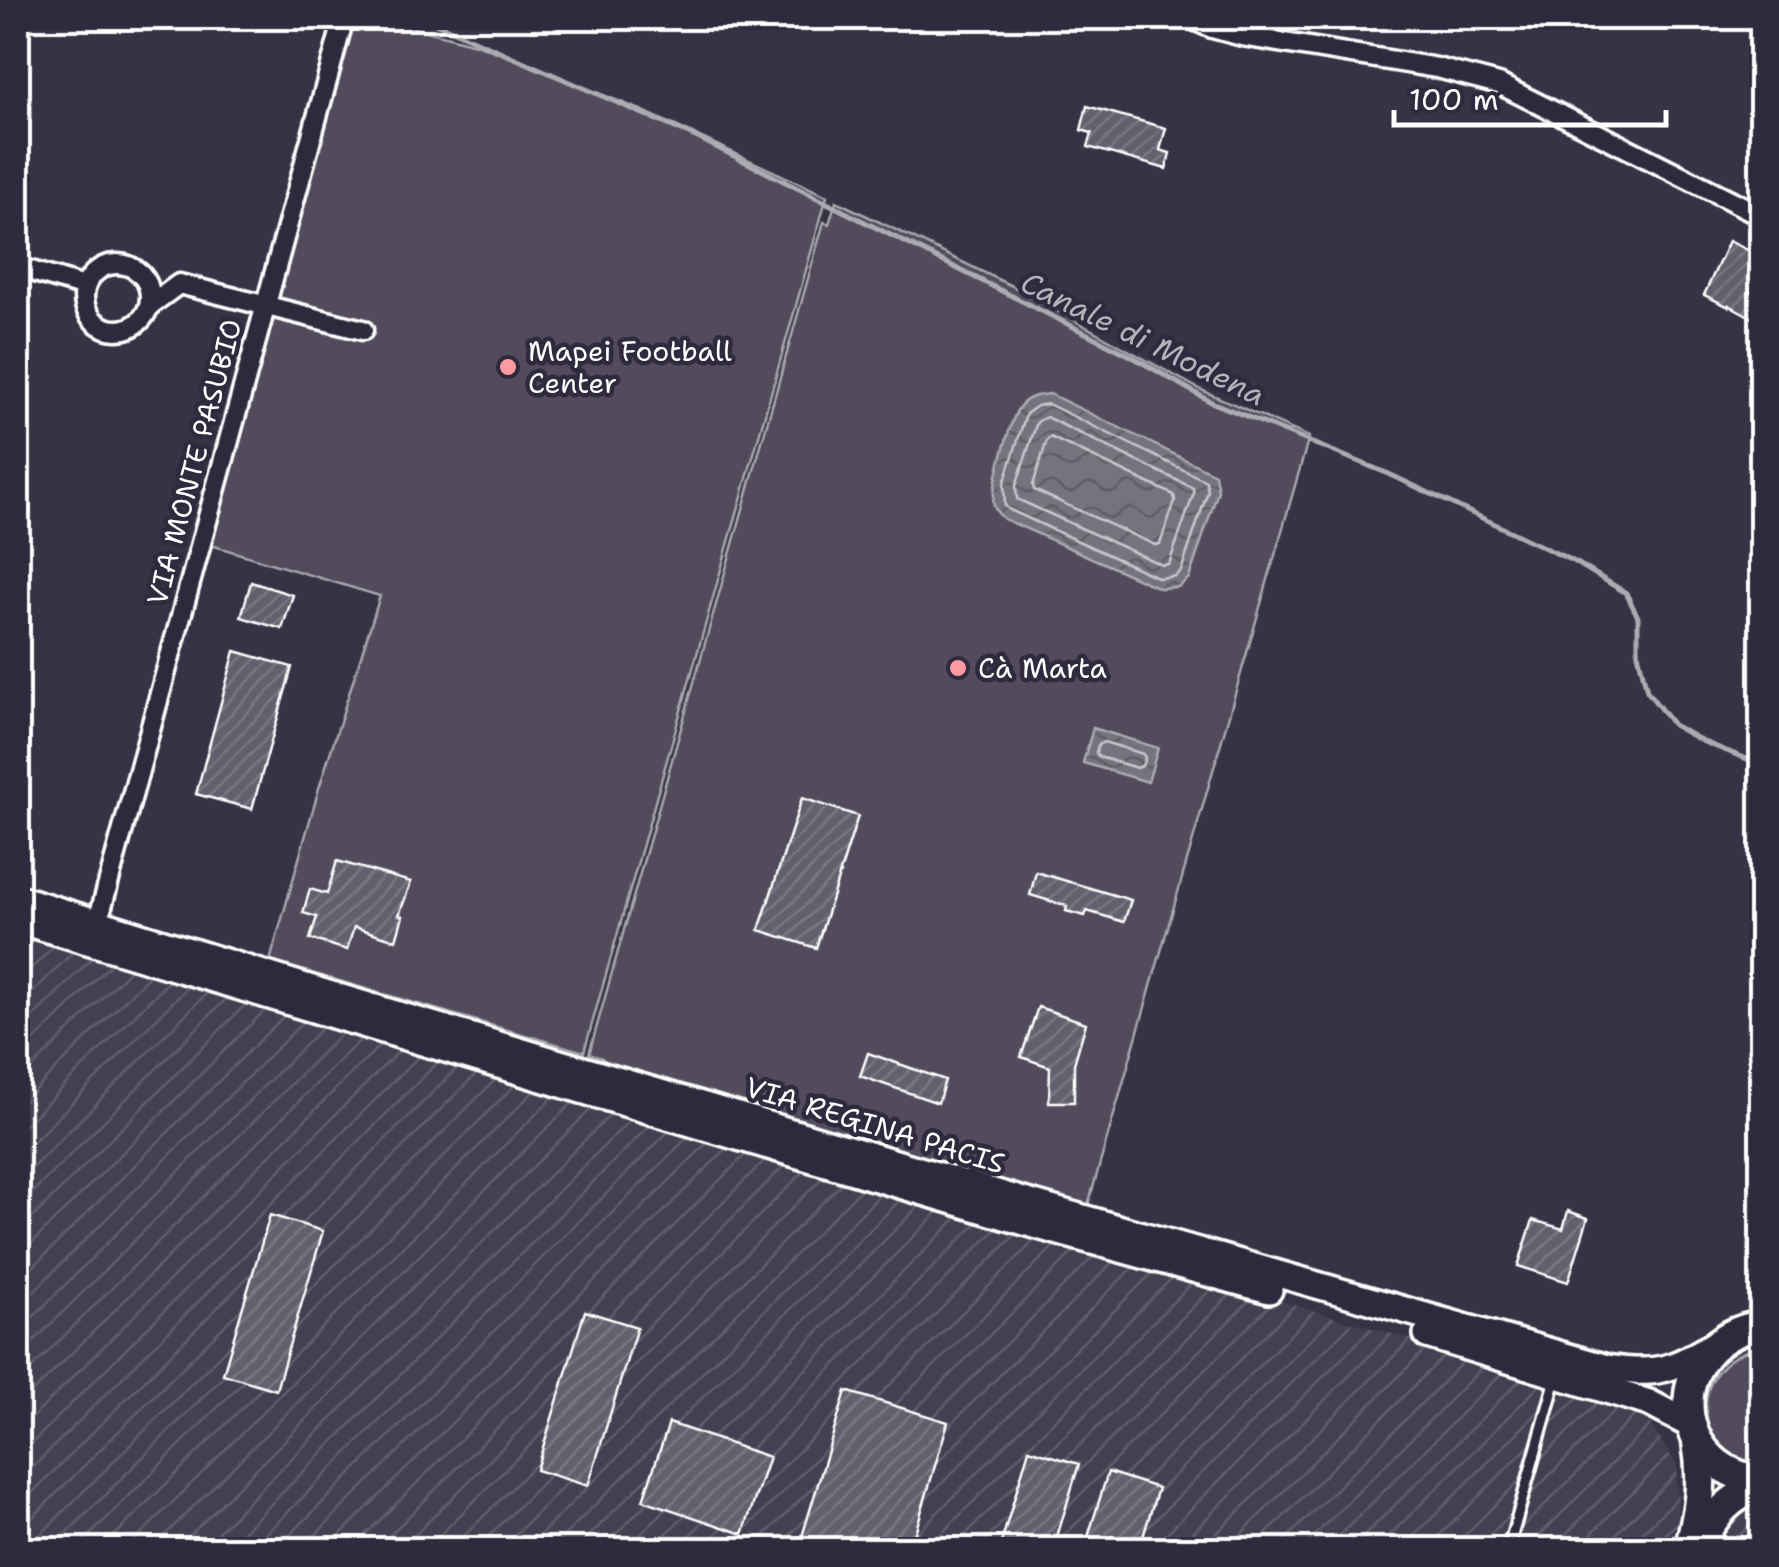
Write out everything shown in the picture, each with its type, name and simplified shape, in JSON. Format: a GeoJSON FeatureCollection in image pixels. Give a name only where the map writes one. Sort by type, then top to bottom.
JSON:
{"type":"FeatureCollection","features":[{"type":"Feature","properties":{"kind":"main road"},"geometry":{"type":"LineString","coordinates":[[1692,1550],[1702,1484],[1688,1410],[1691,1381],[1704,1354],[1728,1334],[1753,1326],[1762,1305]]}},
{"type":"Feature","properties":{"kind":"main road"},"geometry":{"type":"LineString","coordinates":[[1694,1432],[1709,1457],[1725,1470],[1762,1482]]}},
{"type":"Feature","properties":{"kind":"main road"},"geometry":{"type":"LineString","coordinates":[[1692,1550],[1718,1512],[1762,1482]]}},
{"type":"Feature","properties":{"kind":"street","name":"VIA MONTE PASUBIO"},"geometry":{"type":"LineString","coordinates":[[98,922],[344,18]]}},
{"type":"Feature","properties":{"kind":"street"},"geometry":{"type":"LineString","coordinates":[[1189,18],[1242,36],[1437,68],[1499,84],[1762,216]]}},
{"type":"Feature","properties":{"kind":"street"},"geometry":{"type":"LineString","coordinates":[[121,263],[132,266],[148,283],[149,306],[136,325],[125,330],[105,328],[96,324],[84,307],[84,286],[98,268],[121,263]]}},
{"type":"Feature","properties":{"kind":"street"},"geometry":{"type":"LineString","coordinates":[[18,267],[84,286]]}},
{"type":"Feature","properties":{"kind":"street"},"geometry":{"type":"LineString","coordinates":[[149,306],[179,284],[363,330]]}},
{"type":"Feature","properties":{"kind":"street","name":"VIA REGINA PACIS"},"geometry":{"type":"LineString","coordinates":[[18,898],[1020,1200],[1606,1368],[1659,1372],[1678,1366],[1715,1344]]}},
{"type":"Feature","properties":{"kind":"street","name":"VIA REGINA PACIS"},"geometry":{"type":"LineString","coordinates":[[18,920],[1044,1228],[1558,1373],[1649,1403],[1694,1432]]}},
{"type":"Feature","properties":{"kind":"lane"},"geometry":{"type":"LineString","coordinates":[[535,1076],[546,1071],[713,1120],[724,1112]]}},
{"type":"Feature","properties":{"kind":"lane"},"geometry":{"type":"LineString","coordinates":[[1508,1550],[1558,1373],[1564,1365],[1596,1372],[1606,1368]]}},
{"type":"Feature","properties":{"kind":"shaded area","name":"Mapei Football Center"},"geometry":{"type":"Polygon","coordinates":[[[334,18],[377,18],[479,45],[643,111],[827,196],[584,1052],[270,961],[319,788],[380,596],[191,539],[334,18]]]}},
{"type":"Feature","properties":{"kind":"shaded area","name":"Cà Marta"},"geometry":{"type":"Polygon","coordinates":[[[836,201],[1012,286],[1201,390],[1309,437],[1088,1205],[1045,1209],[634,1091],[602,1058],[589,1054],[824,222],[829,224],[836,201]]]}},
{"type":"Feature","properties":{"kind":"shaded area"},"geometry":{"type":"Polygon","coordinates":[[[18,927],[1595,1394],[1645,1416],[1677,1465],[1678,1521],[1667,1549],[18,1549],[18,927]]]}},
{"type":"Feature","properties":{"kind":"shaded area"},"geometry":{"type":"Polygon","coordinates":[[[1761,1347],[1762,1464],[1738,1458],[1721,1445],[1710,1428],[1706,1408],[1709,1389],[1719,1370],[1736,1356],[1761,1347]]]}},
{"type":"Feature","properties":{"kind":"shaded area"},"geometry":{"type":"Polygon","coordinates":[[[1761,1501],[1761,1549],[1704,1550],[1707,1540],[1748,1505],[1761,1501]]]}},
{"type":"Feature","properties":{"kind":"water"},"geometry":{"type":"Polygon","coordinates":[[[1050,394],[1215,474],[1218,491],[1189,578],[1178,587],[1159,588],[1004,519],[997,511],[994,498],[998,471],[1017,412],[1027,400],[1050,394]]]}},
{"type":"Feature","properties":{"kind":"water"},"geometry":{"type":"Polygon","coordinates":[[[1093,728],[1158,748],[1148,782],[1083,763],[1093,728]]]}},
{"type":"Feature","properties":{"kind":"building"},"geometry":{"type":"Polygon","coordinates":[[[1087,106],[1166,128],[1160,150],[1170,153],[1166,169],[1088,147],[1092,133],[1081,130],[1087,106]]]}},
{"type":"Feature","properties":{"kind":"building"},"geometry":{"type":"Polygon","coordinates":[[[1729,241],[1762,257],[1762,271],[1751,292],[1762,298],[1762,323],[1704,295],[1729,241]]]}},
{"type":"Feature","properties":{"kind":"building"},"geometry":{"type":"Polygon","coordinates":[[[251,582],[293,595],[282,629],[241,617],[251,582]]]}},
{"type":"Feature","properties":{"kind":"building"},"geometry":{"type":"Polygon","coordinates":[[[235,651],[292,667],[252,809],[196,794],[235,651]]]}},
{"type":"Feature","properties":{"kind":"building"},"geometry":{"type":"Polygon","coordinates":[[[802,798],[858,816],[816,948],[759,930],[802,798]]]}},
{"type":"Feature","properties":{"kind":"building"},"geometry":{"type":"Polygon","coordinates":[[[337,861],[411,882],[399,915],[403,916],[396,940],[354,927],[347,950],[310,939],[317,917],[303,913],[310,889],[327,894],[337,861]]]}},
{"type":"Feature","properties":{"kind":"building"},"geometry":{"type":"Polygon","coordinates":[[[1036,872],[1131,900],[1124,922],[1087,911],[1085,916],[1066,911],[1067,906],[1030,895],[1036,872]]]}},
{"type":"Feature","properties":{"kind":"building"},"geometry":{"type":"Polygon","coordinates":[[[1038,1007],[1086,1023],[1074,1064],[1074,1102],[1049,1102],[1050,1067],[1021,1057],[1038,1007]]]}},
{"type":"Feature","properties":{"kind":"building"},"geometry":{"type":"Polygon","coordinates":[[[868,1053],[945,1080],[938,1103],[860,1076],[868,1053]]]}},
{"type":"Feature","properties":{"kind":"building"},"geometry":{"type":"Polygon","coordinates":[[[1568,1211],[1588,1218],[1568,1282],[1518,1266],[1533,1220],[1563,1229],[1568,1211]]]}},
{"type":"Feature","properties":{"kind":"building"},"geometry":{"type":"Polygon","coordinates":[[[270,1215],[323,1231],[276,1390],[223,1374],[270,1215]]]}},
{"type":"Feature","properties":{"kind":"building"},"geometry":{"type":"Polygon","coordinates":[[[585,1311],[637,1327],[588,1486],[536,1470],[585,1311]]]}},
{"type":"Feature","properties":{"kind":"building"},"geometry":{"type":"Polygon","coordinates":[[[846,1391],[948,1422],[910,1550],[798,1550],[846,1391]]]}},
{"type":"Feature","properties":{"kind":"building"},"geometry":{"type":"Polygon","coordinates":[[[669,1423],[769,1457],[743,1534],[643,1500],[669,1423]]]}},
{"type":"Feature","properties":{"kind":"building"},"geometry":{"type":"Polygon","coordinates":[[[1029,1449],[1079,1464],[1053,1550],[999,1550],[1029,1449]]]}},
{"type":"Feature","properties":{"kind":"building"},"geometry":{"type":"Polygon","coordinates":[[[1108,1472],[1158,1488],[1139,1550],[1084,1550],[1108,1472]]]}},
{"type":"Feature","properties":{"kind":"waterway","name":"Canale di Modena"},"geometry":{"type":"LineString","coordinates":[[424,18],[698,138],[1131,356],[1211,402],[1389,474],[1577,563],[1626,593],[1638,617],[1638,653],[1647,691],[1673,725],[1762,765]]}},
{"type":"Feature","properties":{"kind":"place","name":"Mapei Football Center"},"geometry":{"type":"Point","coordinates":[508,367]}},
{"type":"Feature","properties":{"kind":"place","name":"Cà Marta"},"geometry":{"type":"Point","coordinates":[958,668]}}]}
